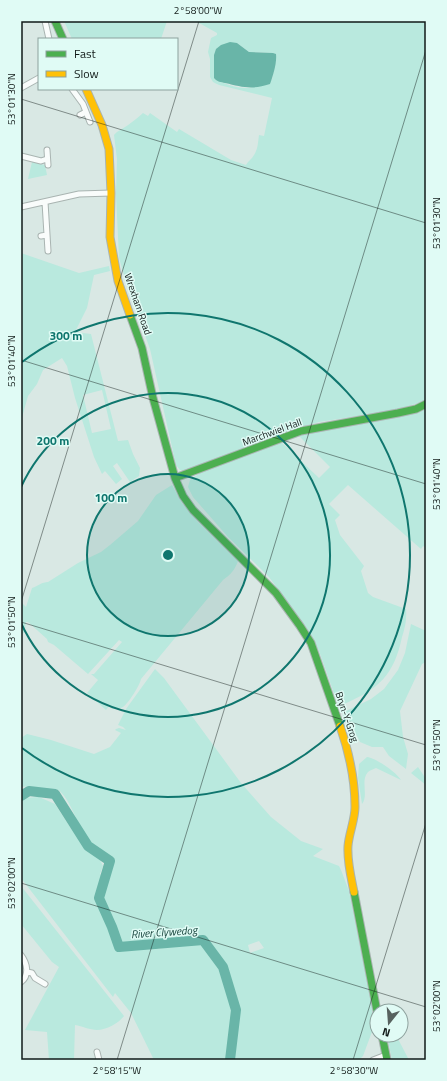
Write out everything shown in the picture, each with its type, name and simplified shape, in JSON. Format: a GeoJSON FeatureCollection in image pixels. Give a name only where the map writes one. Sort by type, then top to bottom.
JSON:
{"type":"FeatureCollection","features":[{"type":"Feature","properties":{"kind":"main road"},"geometry":{"type":"LineString","coordinates":[[55,21],[63,38]]}},
{"type":"Feature","properties":{"kind":"main road","name":"Wrexham Road"},"geometry":{"type":"LineString","coordinates":[[86,90],[102,125],[109,149],[111,193],[110,237],[118,281],[142,348],[155,405],[175,478]]}},
{"type":"Feature","properties":{"kind":"main road","name":"Marchwiel Hall"},"geometry":{"type":"LineString","coordinates":[[175,478],[301,431],[398,413],[416,409],[426,404]]}},
{"type":"Feature","properties":{"kind":"main road","name":"Bryn-Y-Grog"},"geometry":{"type":"LineString","coordinates":[[175,478],[183,496],[193,510],[276,593],[311,643],[338,719],[354,772],[355,808],[348,847],[349,868],[375,1003]]}},
{"type":"Feature","properties":{"kind":"main road"},"geometry":{"type":"LineString","coordinates":[[383,1043],[386,1058]]}},
{"type":"Feature","properties":{"kind":"street"},"geometry":{"type":"LineString","coordinates":[[45,21],[50,38]]}},
{"type":"Feature","properties":{"kind":"street"},"geometry":{"type":"LineString","coordinates":[[21,88],[38,79]]}},
{"type":"Feature","properties":{"kind":"street"},"geometry":{"type":"LineString","coordinates":[[73,90],[80,99],[90,122]]}},
{"type":"Feature","properties":{"kind":"street"},"geometry":{"type":"LineString","coordinates":[[80,115],[86,112]]}},
{"type":"Feature","properties":{"kind":"street"},"geometry":{"type":"LineString","coordinates":[[47,150],[48,165]]}},
{"type":"Feature","properties":{"kind":"street"},"geometry":{"type":"LineString","coordinates":[[21,156],[41,161],[47,159]]}},
{"type":"Feature","properties":{"kind":"street"},"geometry":{"type":"LineString","coordinates":[[21,207],[80,194],[111,193]]}},
{"type":"Feature","properties":{"kind":"street"},"geometry":{"type":"LineString","coordinates":[[45,202],[48,251]]}},
{"type":"Feature","properties":{"kind":"street"},"geometry":{"type":"LineString","coordinates":[[41,236],[47,235]]}},
{"type":"Feature","properties":{"kind":"street"},"geometry":{"type":"LineString","coordinates":[[21,955],[26,961],[27,972],[24,980],[21,982]]}},
{"type":"Feature","properties":{"kind":"street"},"geometry":{"type":"LineString","coordinates":[[27,972],[32,973],[35,978],[45,984]]}},
{"type":"Feature","properties":{"kind":"street"},"geometry":{"type":"LineString","coordinates":[[97,1052],[99,1060]]}},
{"type":"Feature","properties":{"kind":"street"},"geometry":{"type":"LineString","coordinates":[[373,1060],[386,1058]]}},
{"type":"Feature","properties":{"kind":"shaded area"},"geometry":{"type":"Polygon","coordinates":[[[64,21],[167,21],[161,38],[72,38],[64,21]]]}},
{"type":"Feature","properties":{"kind":"shaded area"},"geometry":{"type":"Polygon","coordinates":[[[192,21],[426,21],[426,401],[390,411],[319,422],[299,428],[187,471],[180,470],[176,465],[150,349],[119,258],[116,194],[117,159],[114,135],[143,113],[148,116],[150,113],[177,132],[179,129],[231,160],[246,165],[252,158],[257,148],[259,135],[264,136],[272,98],[219,85],[213,82],[210,77],[210,59],[208,52],[211,38],[217,35],[217,33],[192,21]],[[237,43],[214,68],[214,78],[228,85],[244,88],[263,84],[272,79],[276,58],[275,54],[249,52],[237,43]]]}},
{"type":"Feature","properties":{"kind":"shaded area"},"geometry":{"type":"Polygon","coordinates":[[[230,42],[237,43],[249,52],[276,54],[270,84],[258,87],[237,86],[218,81],[214,78],[214,55],[216,49],[221,45],[230,42]]]}},
{"type":"Feature","properties":{"kind":"shaded area"},"geometry":{"type":"Polygon","coordinates":[[[32,162],[45,165],[47,175],[28,179],[32,162]]]}},
{"type":"Feature","properties":{"kind":"shaded area"},"geometry":{"type":"Polygon","coordinates":[[[21,253],[79,273],[109,266],[110,271],[94,275],[87,308],[75,332],[91,334],[118,441],[128,440],[140,468],[139,476],[130,482],[117,463],[113,466],[122,479],[116,484],[105,471],[102,474],[94,457],[75,398],[67,366],[62,358],[43,370],[37,384],[28,396],[21,421],[21,253]],[[102,390],[83,395],[92,433],[111,429],[102,390]]]}},
{"type":"Feature","properties":{"kind":"shaded area"},"geometry":{"type":"Polygon","coordinates":[[[426,408],[426,548],[423,546],[421,549],[348,485],[329,504],[340,515],[335,520],[340,535],[364,566],[361,571],[368,593],[373,597],[406,609],[405,627],[399,650],[389,671],[376,686],[367,693],[344,704],[340,704],[337,702],[319,651],[307,629],[269,577],[228,537],[193,497],[188,487],[190,480],[200,473],[281,442],[319,478],[330,467],[299,436],[322,429],[426,408]]]}},
{"type":"Feature","properties":{"kind":"shaded area"},"geometry":{"type":"Polygon","coordinates":[[[172,485],[182,503],[198,522],[238,561],[232,572],[223,580],[141,679],[136,690],[125,705],[121,708],[115,709],[112,709],[109,706],[106,710],[87,693],[98,680],[91,674],[94,674],[122,642],[119,640],[88,674],[54,645],[48,642],[47,639],[28,622],[26,622],[25,631],[21,634],[21,602],[26,607],[32,588],[48,582],[78,563],[101,552],[138,521],[156,495],[172,485]]]}},
{"type":"Feature","properties":{"kind":"shaded area"},"geometry":{"type":"Polygon","coordinates":[[[411,624],[426,631],[426,662],[422,664],[400,711],[403,737],[408,754],[406,769],[389,756],[383,747],[372,747],[360,742],[356,734],[351,734],[343,715],[346,711],[371,699],[384,689],[398,670],[405,653],[411,624]]]}},
{"type":"Feature","properties":{"kind":"shaded area"},"geometry":{"type":"Polygon","coordinates":[[[155,669],[164,678],[241,783],[271,817],[301,841],[323,849],[313,856],[339,866],[349,891],[371,1003],[369,1003],[369,1040],[363,1056],[359,1060],[154,1060],[131,1013],[115,993],[113,997],[21,878],[21,800],[23,798],[39,797],[55,804],[85,847],[99,858],[103,866],[100,874],[108,880],[114,862],[89,843],[66,799],[58,790],[21,787],[21,738],[27,734],[94,754],[110,747],[121,733],[115,730],[116,729],[119,728],[126,730],[118,725],[126,709],[155,669]],[[164,941],[157,949],[178,945],[164,941]],[[259,941],[248,945],[250,953],[264,948],[259,941]]]}},
{"type":"Feature","properties":{"kind":"shaded area"},"geometry":{"type":"Polygon","coordinates":[[[367,757],[386,766],[401,780],[376,768],[368,772],[365,780],[365,796],[362,804],[358,778],[359,764],[367,757]]]}},
{"type":"Feature","properties":{"kind":"shaded area"},"geometry":{"type":"Polygon","coordinates":[[[418,767],[426,779],[426,785],[411,773],[418,767]]]}},
{"type":"Feature","properties":{"kind":"shaded area"},"geometry":{"type":"Polygon","coordinates":[[[21,886],[124,1016],[112,1026],[101,1030],[75,1025],[74,1060],[49,1060],[47,1032],[25,1030],[59,967],[52,962],[21,924],[21,886]]]}},
{"type":"Feature","properties":{"kind":"shaded area"},"geometry":{"type":"Polygon","coordinates":[[[389,1043],[400,1043],[409,1060],[392,1060],[389,1043]]]}},
{"type":"Feature","properties":{"kind":"waterway","name":"River Clywedog"},"geometry":{"type":"LineString","coordinates":[[21,796],[29,791],[55,794],[88,846],[110,861],[99,898],[119,947],[203,940],[223,967],[236,1010],[230,1060]]}},
{"type":"Feature","properties":{"kind":"traffic: fast"},"geometry":{"type":"LineString","coordinates":[[55,21],[63,38]]}},
{"type":"Feature","properties":{"kind":"traffic: fast"},"geometry":{"type":"LineString","coordinates":[[130,315],[142,348],[153,398],[175,478],[183,496],[193,510],[276,593],[300,626],[311,643],[340,726]]}},
{"type":"Feature","properties":{"kind":"traffic: fast"},"geometry":{"type":"LineString","coordinates":[[175,478],[301,431],[398,413],[416,409],[426,404]]}},
{"type":"Feature","properties":{"kind":"traffic: fast"},"geometry":{"type":"LineString","coordinates":[[354,892],[375,1003]]}},
{"type":"Feature","properties":{"kind":"traffic: fast"},"geometry":{"type":"LineString","coordinates":[[384,1043],[387,1060]]}},
{"type":"Feature","properties":{"kind":"traffic: slow"},"geometry":{"type":"LineString","coordinates":[[86,90],[102,125],[109,149],[111,193],[110,237],[118,281],[130,315]]}},
{"type":"Feature","properties":{"kind":"traffic: slow"},"geometry":{"type":"LineString","coordinates":[[340,726],[349,755],[355,796],[355,812],[348,852],[354,892]]}}]}
